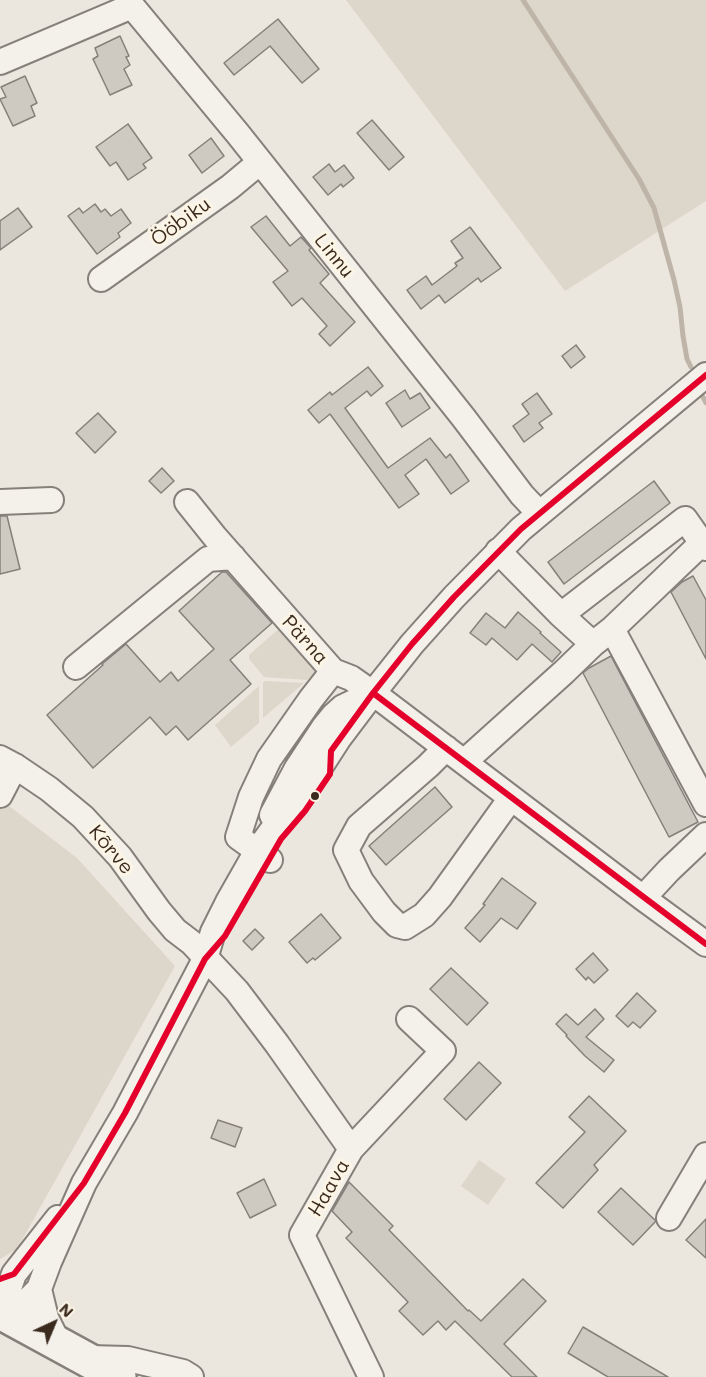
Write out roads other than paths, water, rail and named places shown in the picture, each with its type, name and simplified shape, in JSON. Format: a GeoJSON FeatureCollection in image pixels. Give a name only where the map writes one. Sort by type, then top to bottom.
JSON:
{"type":"FeatureCollection","features":[{"type":"Feature","properties":{"kind":"highway"},"geometry":{"type":"LineString","coordinates":[[4,1314],[119,1377]]}},
{"type":"Feature","properties":{"kind":"street"},"geometry":{"type":"LineString","coordinates":[[0,62],[130,3]]}},
{"type":"Feature","properties":{"kind":"street","name":"Linnu"},"geometry":{"type":"LineString","coordinates":[[130,3],[260,162],[456,408],[522,495],[539,513]]}},
{"type":"Feature","properties":{"kind":"street","name":"Ööbiku"},"geometry":{"type":"LineString","coordinates":[[101,279],[230,187],[260,162]]}},
{"type":"Feature","properties":{"kind":"street"},"geometry":{"type":"LineString","coordinates":[[269,850],[291,804],[300,797],[331,750],[412,644],[498,551],[539,513],[706,375]]}},
{"type":"Feature","properties":{"kind":"street"},"geometry":{"type":"LineString","coordinates":[[0,502],[51,500]]}},
{"type":"Feature","properties":{"kind":"street","name":"Pärna"},"geometry":{"type":"LineString","coordinates":[[187,502],[333,671],[351,678],[373,693],[706,945]]}},
{"type":"Feature","properties":{"kind":"street"},"geometry":{"type":"LineString","coordinates":[[511,798],[440,897],[424,915],[405,927],[397,925],[384,912],[361,881],[346,850],[358,826],[428,766],[455,755],[564,672],[704,546],[685,519],[561,615]]}},
{"type":"Feature","properties":{"kind":"street"},"geometry":{"type":"LineString","coordinates":[[498,551],[561,615],[602,637],[706,804]]}},
{"type":"Feature","properties":{"kind":"street"},"geometry":{"type":"LineString","coordinates":[[76,667],[208,560],[233,557]]}},
{"type":"Feature","properties":{"kind":"street"},"geometry":{"type":"LineString","coordinates":[[269,850],[238,837],[251,797],[269,759],[333,671]]}},
{"type":"Feature","properties":{"kind":"street"},"geometry":{"type":"LineString","coordinates":[[269,850],[262,834],[297,768],[324,727],[343,707],[373,693]]}},
{"type":"Feature","properties":{"kind":"street"},"geometry":{"type":"LineString","coordinates":[[4,1314],[25,1303],[39,1289],[84,1183],[125,1113],[205,959],[213,932],[228,902],[269,850],[305,811],[330,774],[331,750]]}},
{"type":"Feature","properties":{"kind":"street"},"geometry":{"type":"LineString","coordinates":[[0,795],[8,762]]}},
{"type":"Feature","properties":{"kind":"street","name":"Kõrve"},"geometry":{"type":"LineString","coordinates":[[8,762],[49,789],[83,816],[120,857],[174,930],[192,943],[205,959]]}},
{"type":"Feature","properties":{"kind":"street"},"geometry":{"type":"LineString","coordinates":[[643,898],[706,835]]}},
{"type":"Feature","properties":{"kind":"street","name":"Haava"},"geometry":{"type":"LineString","coordinates":[[205,959],[237,991],[351,1149],[302,1235],[371,1377]]}},
{"type":"Feature","properties":{"kind":"street"},"geometry":{"type":"LineString","coordinates":[[351,1149],[443,1051],[409,1019]]}},
{"type":"Feature","properties":{"kind":"street"},"geometry":{"type":"LineString","coordinates":[[669,1218],[706,1155]]}},
{"type":"Feature","properties":{"kind":"street"},"geometry":{"type":"LineString","coordinates":[[4,1314],[8,1291],[7,1276],[33,1251],[84,1183]]}},
{"type":"Feature","properties":{"kind":"street"},"geometry":{"type":"LineString","coordinates":[[39,1289],[46,1318],[72,1351],[128,1359],[183,1372],[191,1377]]}},
{"type":"Feature","properties":{"kind":"waterway"},"geometry":{"type":"LineString","coordinates":[[523,0],[639,179],[654,208],[674,280],[687,359],[691,367]]}},
{"type":"Feature","properties":{"kind":"waterway"},"geometry":{"type":"LineString","coordinates":[[703,397],[706,403]]}}]}
